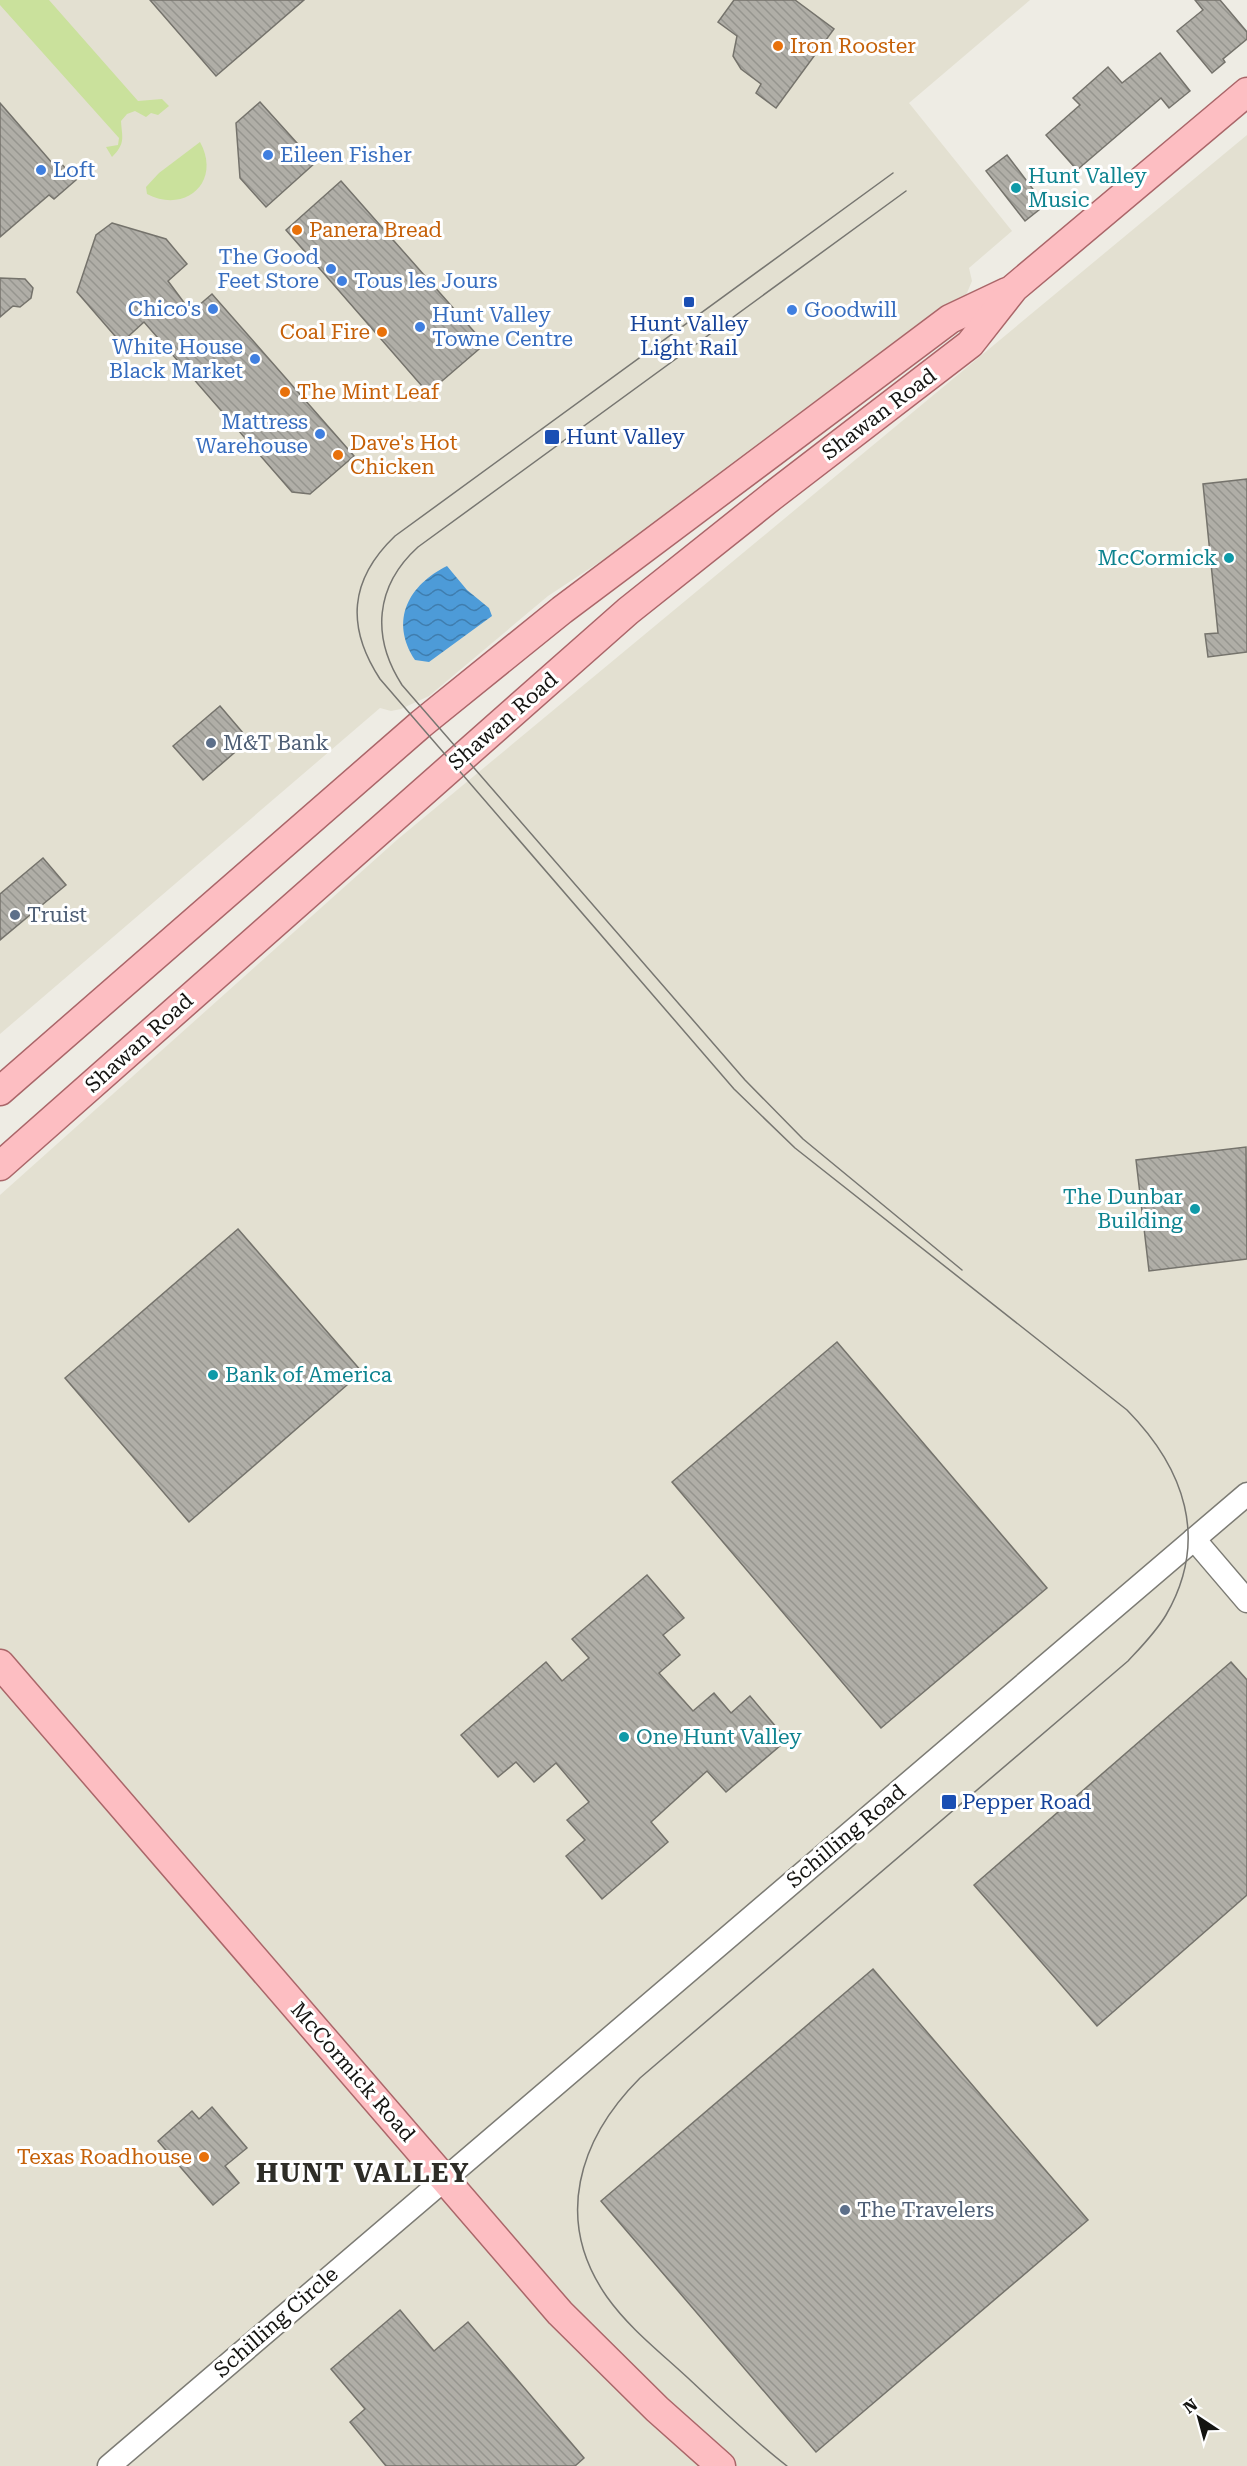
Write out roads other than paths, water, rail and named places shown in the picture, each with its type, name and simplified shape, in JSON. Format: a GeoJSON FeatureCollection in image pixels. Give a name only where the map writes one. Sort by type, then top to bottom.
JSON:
{"type":"FeatureCollection","features":[{"type":"Feature","properties":{"kind":"main road","name":"Shawan Road"},"geometry":{"type":"LineString","coordinates":[[0,1166],[611,626],[702,551],[970,344],[1014,288],[1247,92]]}},
{"type":"Feature","properties":{"kind":"main road","name":"Shawan Road"},"geometry":{"type":"LineString","coordinates":[[0,1091],[421,724],[562,610],[950,319],[1014,288]]}},
{"type":"Feature","properties":{"kind":"main road"},"geometry":{"type":"LineString","coordinates":[[682,520],[702,551]]}},
{"type":"Feature","properties":{"kind":"main road","name":"McCormick Road"},"geometry":{"type":"LineString","coordinates":[[0,1664],[576,2330],[657,2409],[721,2466]]}},
{"type":"Feature","properties":{"kind":"street","name":"Schilling Road"},"geometry":{"type":"LineString","coordinates":[[444,2179],[1247,1494]]}},
{"type":"Feature","properties":{"kind":"street"},"geometry":{"type":"LineString","coordinates":[[1194,1539],[1247,1601]]}},
{"type":"Feature","properties":{"kind":"street","name":"Schilling Circle"},"geometry":{"type":"LineString","coordinates":[[109,2466],[444,2179]]}},
{"type":"Feature","properties":{"kind":"water"},"geometry":{"type":"Polygon","coordinates":[[[447,566],[467,590],[489,608],[492,616],[429,662],[415,660],[407,645],[404,631],[407,605],[422,583],[447,566]]]}},
{"type":"Feature","properties":{"kind":"tram line"},"geometry":{"type":"LineString","coordinates":[[787,2466],[645,2339],[607,2297],[590,2268],[581,2239],[578,2210],[580,2182],[589,2154],[602,2127],[619,2102],[640,2078],[1128,1661],[1144,1644],[1166,1615],[1179,1587],[1186,1559],[1188,1532],[1184,1506],[1176,1480],[1163,1456],[1147,1432],[1127,1410],[795,1148],[734,1089],[380,679],[369,660],[362,641],[358,623],[358,605],[361,587],[368,570],[395,536],[893,173]]}},
{"type":"Feature","properties":{"kind":"tram line"},"geometry":{"type":"LineString","coordinates":[[906,191],[418,547],[393,578],[382,613],[382,631],[385,649],[402,685],[745,1080],[803,1139],[962,1270]]}},
{"type":"Feature","properties":{"kind":"place","name":"Iron Rooster"},"geometry":{"type":"Point","coordinates":[778,46]}},
{"type":"Feature","properties":{"kind":"place","name":"Eileen Fisher"},"geometry":{"type":"Point","coordinates":[268,155]}},
{"type":"Feature","properties":{"kind":"place","name":"Loft"},"geometry":{"type":"Point","coordinates":[41,170]}},
{"type":"Feature","properties":{"kind":"place","name":"Hunt Valley Music"},"geometry":{"type":"Point","coordinates":[1016,188]}},
{"type":"Feature","properties":{"kind":"place","name":"Panera Bread"},"geometry":{"type":"Point","coordinates":[297,230]}},
{"type":"Feature","properties":{"kind":"place","name":"The Good Feet Store"},"geometry":{"type":"Point","coordinates":[331,269]}},
{"type":"Feature","properties":{"kind":"place","name":"Tous les Jours"},"geometry":{"type":"Point","coordinates":[342,281]}},
{"type":"Feature","properties":{"kind":"place","name":"Hunt Valley Light Rail"},"geometry":{"type":"Point","coordinates":[689,302]}},
{"type":"Feature","properties":{"kind":"place","name":"Chico's"},"geometry":{"type":"Point","coordinates":[213,309]}},
{"type":"Feature","properties":{"kind":"place","name":"Goodwill"},"geometry":{"type":"Point","coordinates":[792,310]}},
{"type":"Feature","properties":{"kind":"place","name":"Hunt Valley Towne Centre"},"geometry":{"type":"Point","coordinates":[420,327]}},
{"type":"Feature","properties":{"kind":"place","name":"Coal Fire"},"geometry":{"type":"Point","coordinates":[382,332]}},
{"type":"Feature","properties":{"kind":"place","name":"White House Black Market"},"geometry":{"type":"Point","coordinates":[255,359]}},
{"type":"Feature","properties":{"kind":"place","name":"The Mint Leaf"},"geometry":{"type":"Point","coordinates":[285,392]}},
{"type":"Feature","properties":{"kind":"place","name":"Mattress Warehouse"},"geometry":{"type":"Point","coordinates":[320,434]}},
{"type":"Feature","properties":{"kind":"place","name":"Hunt Valley"},"geometry":{"type":"Point","coordinates":[552,437]}},
{"type":"Feature","properties":{"kind":"place","name":"Dave's Hot Chicken"},"geometry":{"type":"Point","coordinates":[338,455]}},
{"type":"Feature","properties":{"kind":"place","name":"McCormick"},"geometry":{"type":"Point","coordinates":[1229,558]}},
{"type":"Feature","properties":{"kind":"place","name":"M&T Bank"},"geometry":{"type":"Point","coordinates":[211,743]}},
{"type":"Feature","properties":{"kind":"place","name":"Truist"},"geometry":{"type":"Point","coordinates":[15,915]}},
{"type":"Feature","properties":{"kind":"place","name":"The Dunbar Building"},"geometry":{"type":"Point","coordinates":[1195,1209]}},
{"type":"Feature","properties":{"kind":"place","name":"Bank of America"},"geometry":{"type":"Point","coordinates":[213,1375]}},
{"type":"Feature","properties":{"kind":"place","name":"One Hunt Valley"},"geometry":{"type":"Point","coordinates":[624,1737]}},
{"type":"Feature","properties":{"kind":"place","name":"Pepper Road"},"geometry":{"type":"Point","coordinates":[949,1802]}},
{"type":"Feature","properties":{"kind":"place","name":"Texas Roadhouse"},"geometry":{"type":"Point","coordinates":[204,2157]}},
{"type":"Feature","properties":{"kind":"place","name":"The Travelers"},"geometry":{"type":"Point","coordinates":[845,2210]}},
{"type":"Feature","properties":{"kind":"district","name":"HUNT VALLEY"},"geometry":{"type":"Point","coordinates":[363,2173]}}]}
